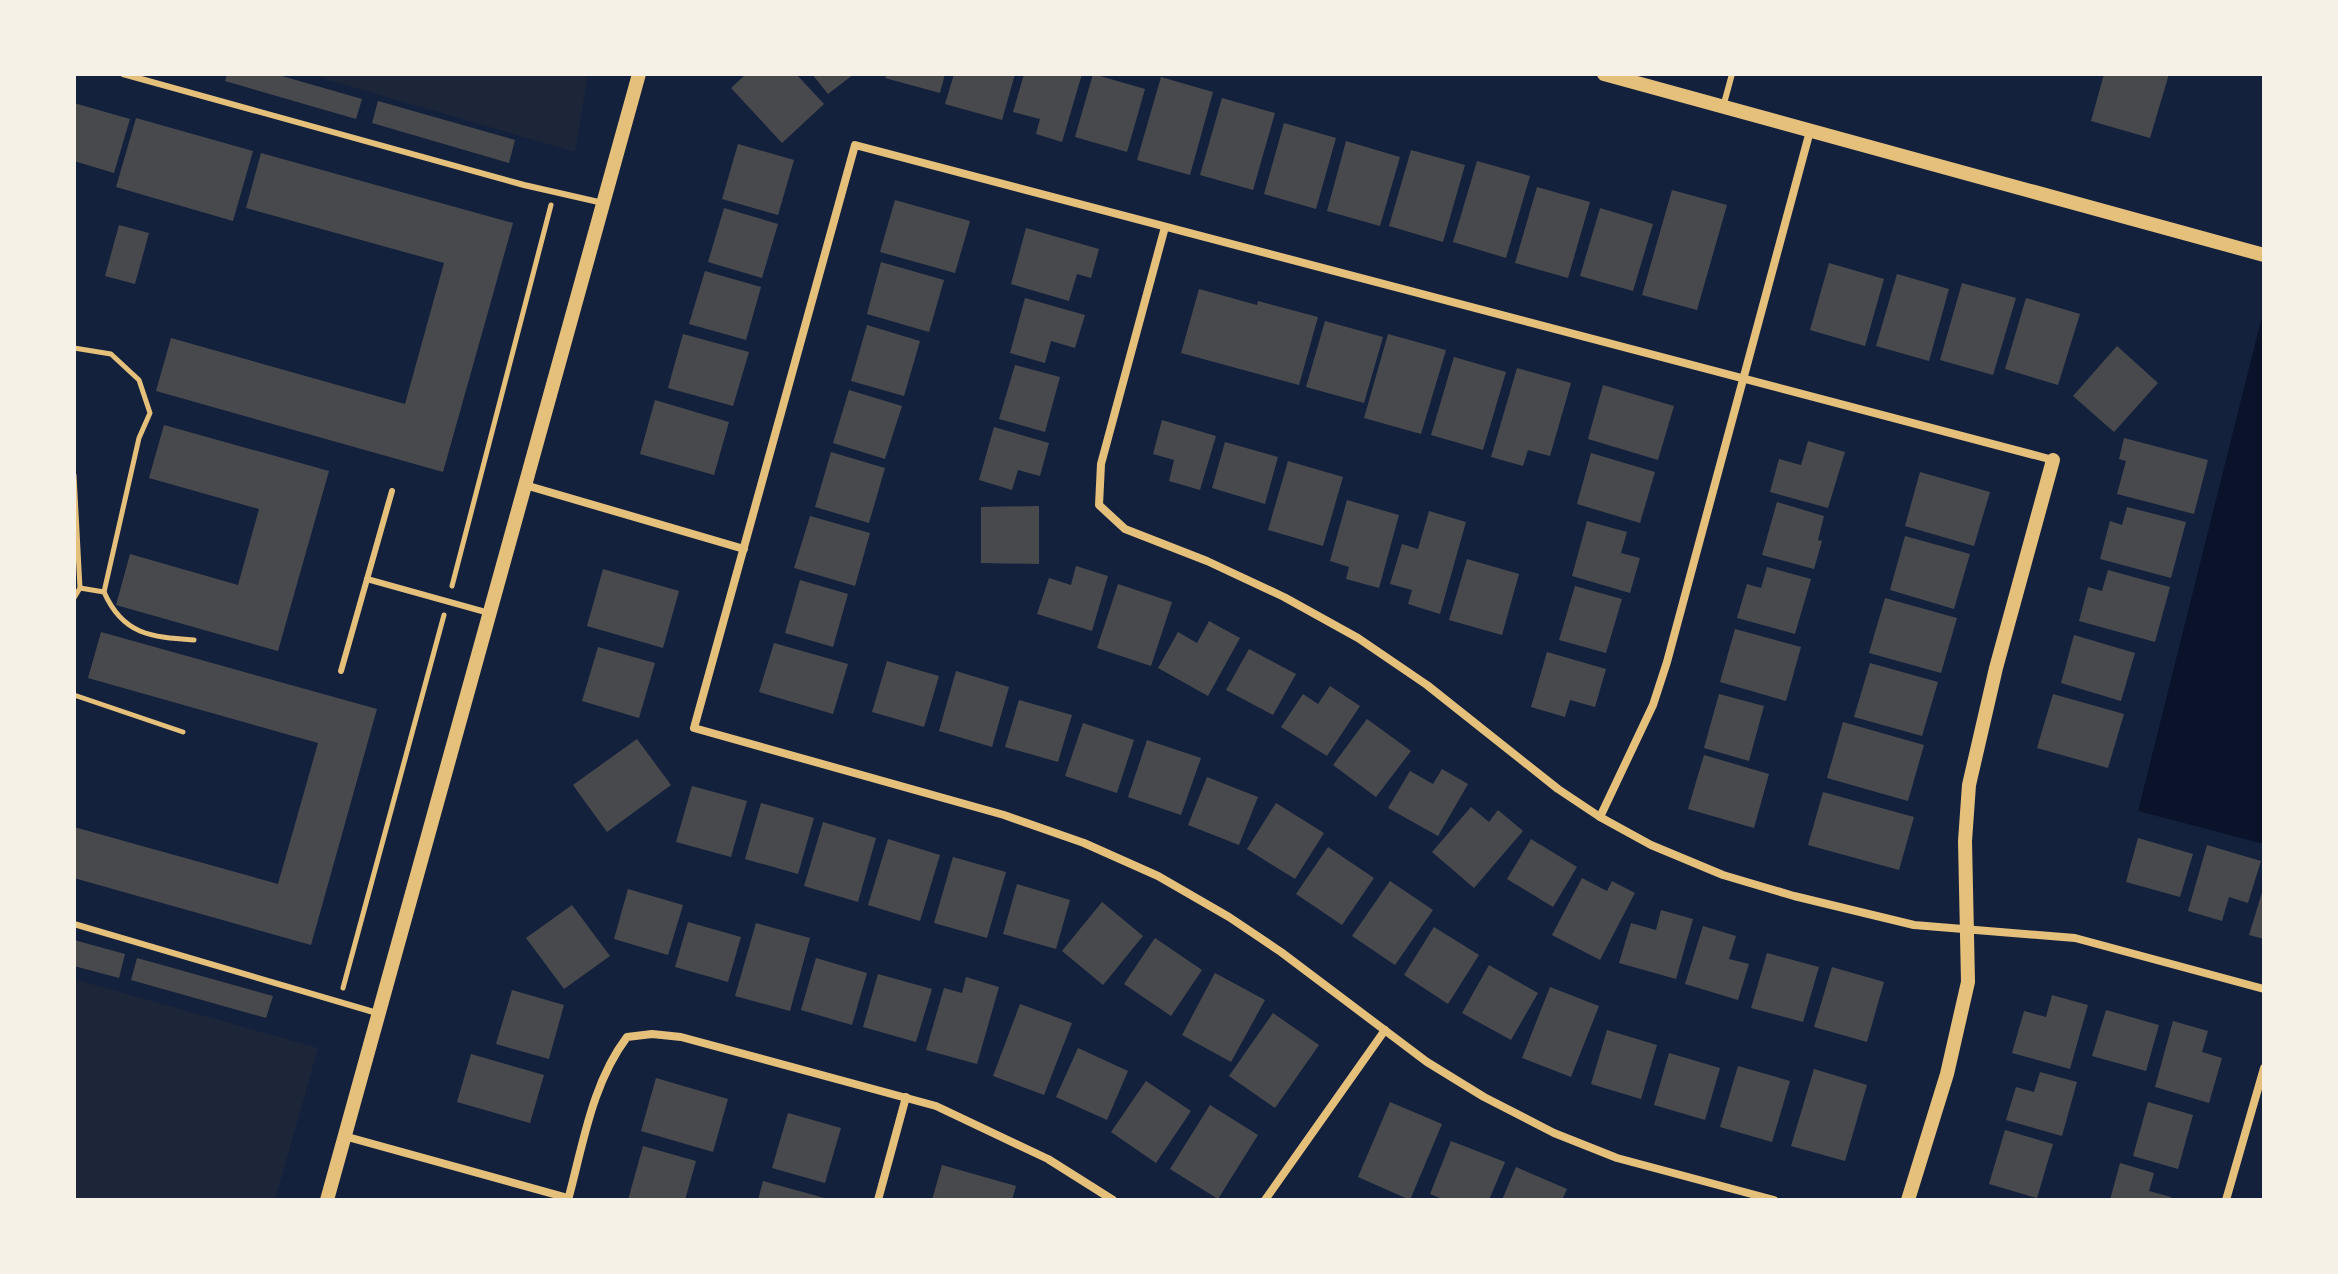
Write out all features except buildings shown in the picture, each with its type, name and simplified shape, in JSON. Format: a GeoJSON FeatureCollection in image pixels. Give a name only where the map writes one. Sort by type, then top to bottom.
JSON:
{"type":"FeatureCollection","features":[{"type":"Feature","properties":{"kind":"street"},"geometry":{"type":"LineString","coordinates":[[327,1200],[639,74]]}},
{"type":"Feature","properties":{"kind":"street"},"geometry":{"type":"LineString","coordinates":[[1604,74],[2264,255]]}},
{"type":"Feature","properties":{"kind":"street"},"geometry":{"type":"LineString","coordinates":[[1600,817],[1653,705],[1810,131]]}},
{"type":"Feature","properties":{"kind":"street"},"geometry":{"type":"LineString","coordinates":[[1774,1200],[1617,1158],[1554,1133],[1427,1062],[1281,952],[1229,917],[1158,876],[1084,843],[1004,815],[694,728],[855,145],[2053,460],[1996,668],[1969,785],[1965,841],[1970,965],[1962,1016],[1908,1200]]}},
{"type":"Feature","properties":{"kind":"street"},"geometry":{"type":"LineString","coordinates":[[1165,227],[1101,464],[1099,505],[1125,529],[1207,561],[1284,597],[1358,638],[1427,685],[1558,789],[1600,817],[1651,845],[1723,875],[1914,925],[2075,938],[2264,989]]}},
{"type":"Feature","properties":{"kind":"street"},"geometry":{"type":"LineString","coordinates":[[525,485],[744,549]]}},
{"type":"Feature","properties":{"kind":"street"},"geometry":{"type":"LineString","coordinates":[[1265,1200],[1385,1030]]}},
{"type":"Feature","properties":{"kind":"street"},"geometry":{"type":"LineString","coordinates":[[344,1136],[568,1199],[601,1080],[612,1058],[627,1037],[652,1034],[681,1037],[936,1106],[1048,1159],[1113,1200]]}},
{"type":"Feature","properties":{"kind":"street"},"geometry":{"type":"LineString","coordinates":[[2226,1200],[2264,1068]]}},
{"type":"Feature","properties":{"kind":"street"},"geometry":{"type":"LineString","coordinates":[[878,1200],[906,1097]]}},
{"type":"Feature","properties":{"kind":"lane"},"geometry":{"type":"LineString","coordinates":[[123,74],[603,203]]}},
{"type":"Feature","properties":{"kind":"lane"},"geometry":{"type":"LineString","coordinates":[[1723,107],[1732,74]]}},
{"type":"Feature","properties":{"kind":"lane"},"geometry":{"type":"LineString","coordinates":[[341,671],[392,491]]}},
{"type":"Feature","properties":{"kind":"lane"},"geometry":{"type":"LineString","coordinates":[[367,579],[489,613]]}},
{"type":"Feature","properties":{"kind":"lane"},"geometry":{"type":"LineString","coordinates":[[74,924],[378,1014]]}},
{"type":"Feature","properties":{"kind":"path"},"geometry":{"type":"LineString","coordinates":[[339,1002],[555,192]]}},
{"type":"Feature","properties":{"kind":"path"},"geometry":{"type":"LineString","coordinates":[[74,348],[111,354],[139,380],[150,413],[139,438],[104,592],[111,608],[130,628],[165,638],[194,640]]}},
{"type":"Feature","properties":{"kind":"path"},"geometry":{"type":"LineString","coordinates":[[74,475],[80,588],[74,598]]}},
{"type":"Feature","properties":{"kind":"path"},"geometry":{"type":"LineString","coordinates":[[80,588],[104,592]]}},
{"type":"Feature","properties":{"kind":"path"},"geometry":{"type":"LineString","coordinates":[[74,695],[183,732]]}},
{"type":"Feature","properties":{"kind":"shaded area"},"geometry":{"type":"Polygon","coordinates":[[[308,74],[588,74],[575,152],[308,74]]]}},
{"type":"Feature","properties":{"kind":"shaded area"},"geometry":{"type":"Polygon","coordinates":[[[2261,320],[2264,320],[2264,844],[2138,811],[2261,320]]]}},
{"type":"Feature","properties":{"kind":"shaded area"},"geometry":{"type":"Polygon","coordinates":[[[74,979],[318,1048],[275,1200],[74,1200],[74,979]]]}}]}
